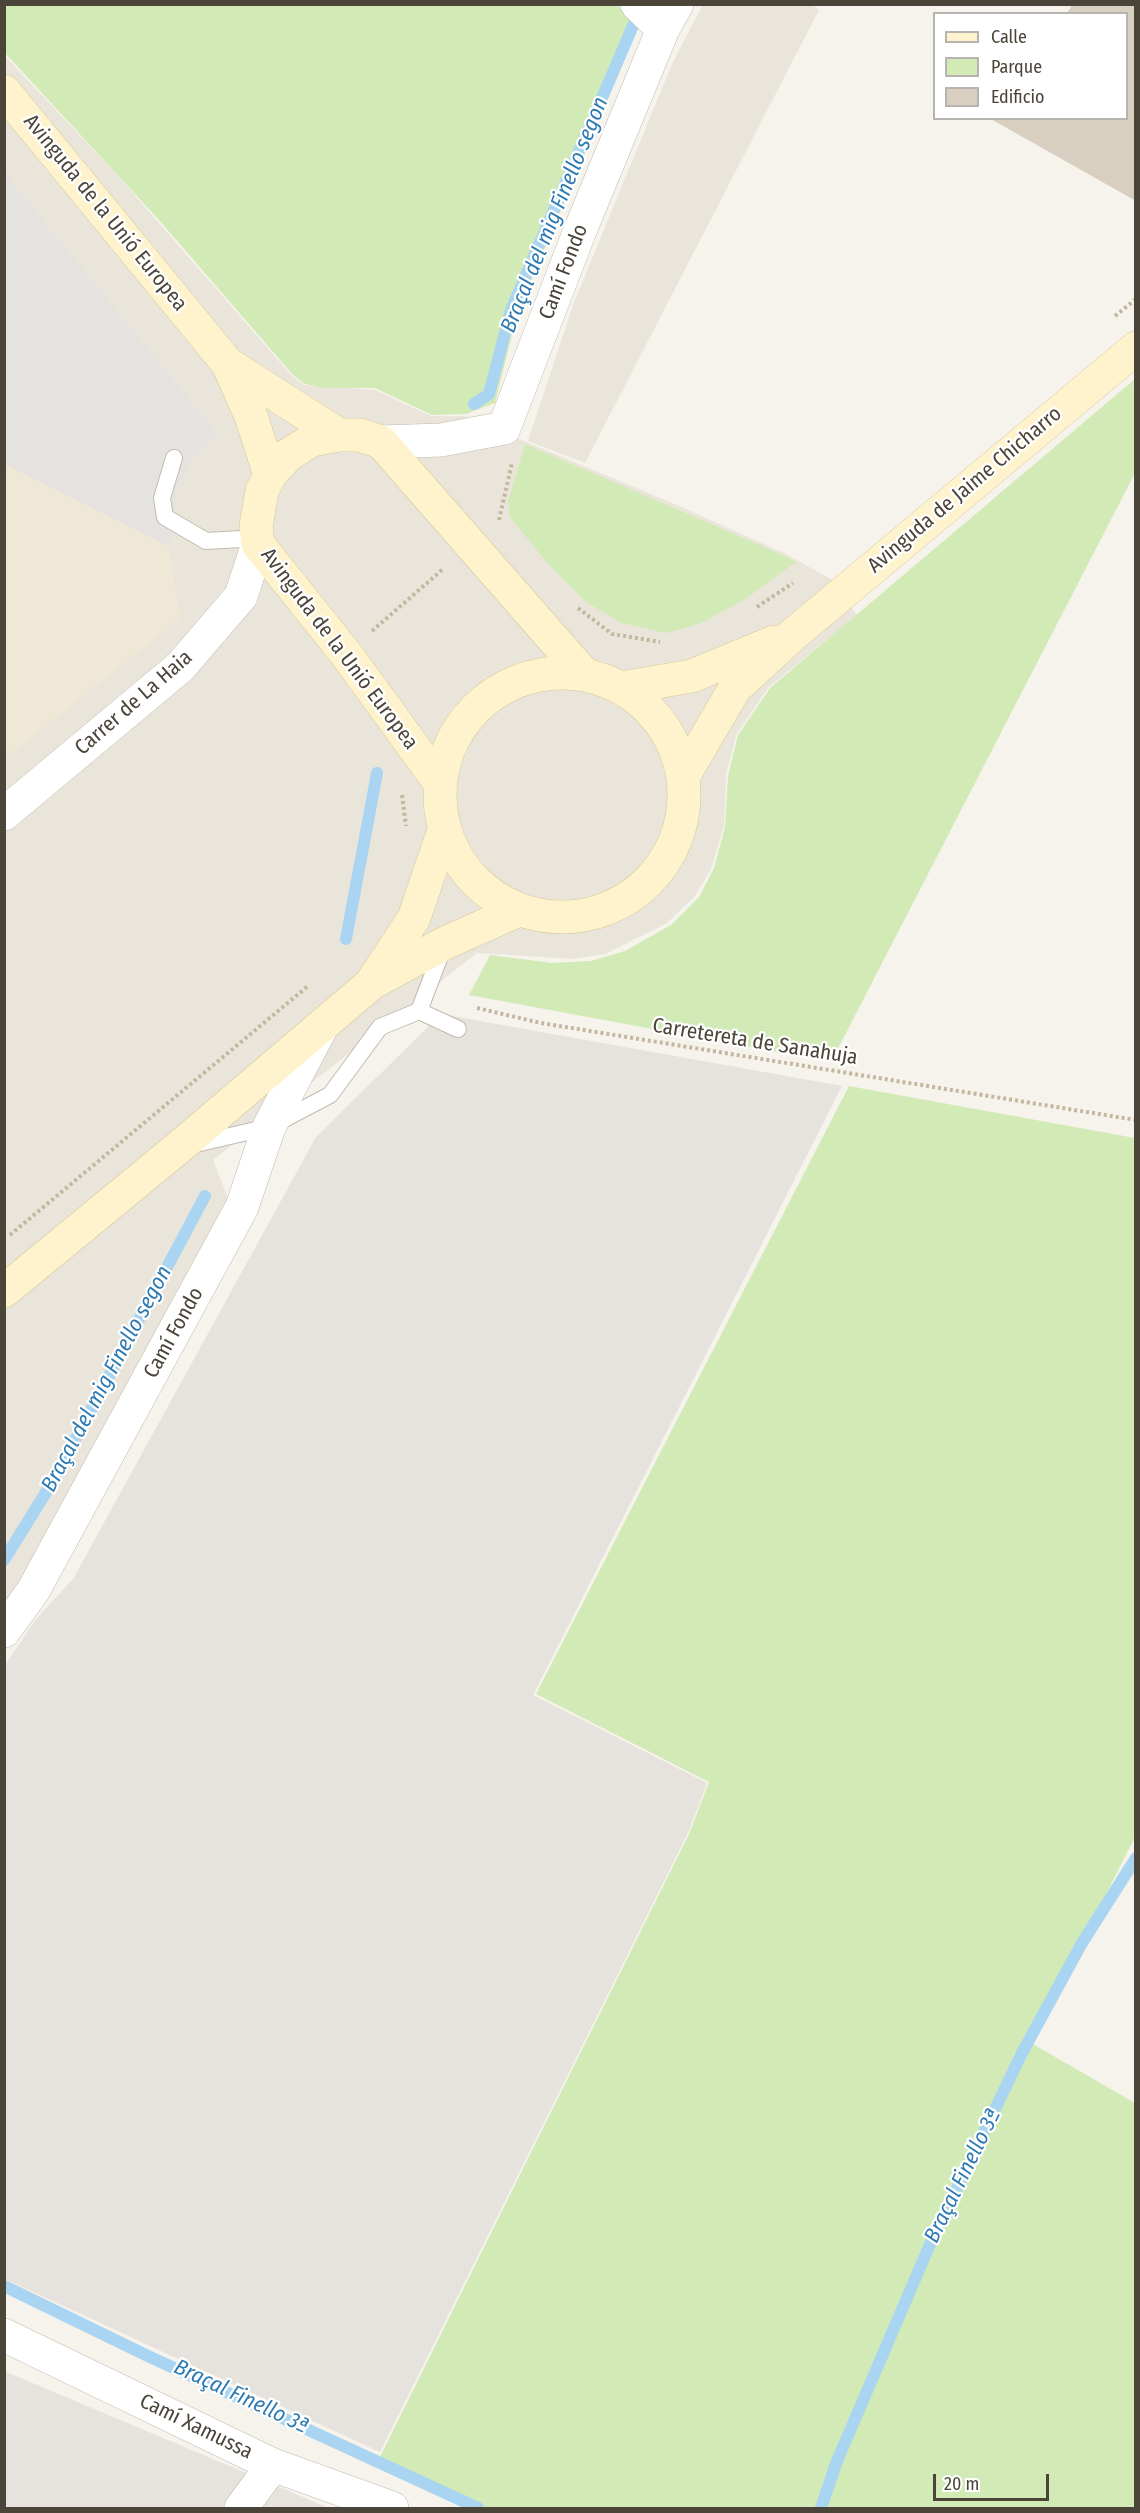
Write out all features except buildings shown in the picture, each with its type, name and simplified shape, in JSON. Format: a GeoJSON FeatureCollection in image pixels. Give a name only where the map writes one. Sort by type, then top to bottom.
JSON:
{"type":"FeatureCollection","features":[{"type":"Feature","properties":{"kind":"street"},"geometry":{"type":"LineString","coordinates":[[637,4],[670,17]]}},
{"type":"Feature","properties":{"kind":"street","name":"Camí Fondo"},"geometry":{"type":"LineString","coordinates":[[381,442],[441,440],[504,428],[579,233],[670,17]]}},
{"type":"Feature","properties":{"kind":"street","name":"Avinguda de la Unió Europea"},"geometry":{"type":"LineString","coordinates":[[4,91],[228,364],[251,416],[270,475]]}},
{"type":"Feature","properties":{"kind":"street","name":"Avinguda de Jaime Chicharro"},"geometry":{"type":"LineString","coordinates":[[795,633],[1136,348]]}},
{"type":"Feature","properties":{"kind":"street","name":"Avinguda de la Unió Europea"},"geometry":{"type":"LineString","coordinates":[[228,364],[339,435]]}},
{"type":"Feature","properties":{"kind":"street","name":"Avinguda de la Unió Europea"},"geometry":{"type":"LineString","coordinates":[[381,442],[360,435],[339,435],[312,440],[288,455],[270,475],[257,508],[258,541],[440,783]]}},
{"type":"Feature","properties":{"kind":"street"},"geometry":{"type":"LineString","coordinates":[[381,442],[584,674]]}},
{"type":"Feature","properties":{"kind":"street","name":"Carrer de La Haia"},"geometry":{"type":"LineString","coordinates":[[4,814],[180,667],[242,596],[258,541]]}},
{"type":"Feature","properties":{"kind":"street"},"geometry":{"type":"LineString","coordinates":[[621,688],[692,676],[795,633]]}},
{"type":"Feature","properties":{"kind":"street"},"geometry":{"type":"LineString","coordinates":[[683,777],[735,688],[795,633]]}},
{"type":"Feature","properties":{"kind":"street"},"geometry":{"type":"LineString","coordinates":[[555,672],[584,674],[621,688],[644,704],[663,725],[675,750],[683,777],[684,805],[679,833],[667,858],[642,887],[628,899],[603,911],[576,918],[547,917],[519,910],[494,898],[472,879],[456,856],[444,830],[440,807],[440,783],[446,755],[458,729],[477,706],[500,689],[526,677],[555,672]]}},
{"type":"Feature","properties":{"kind":"street"},"geometry":{"type":"LineString","coordinates":[[372,983],[414,918],[444,830]]}},
{"type":"Feature","properties":{"kind":"street"},"geometry":{"type":"LineString","coordinates":[[4,1291],[178,1148],[372,983],[445,943],[519,910]]}},
{"type":"Feature","properties":{"kind":"street","name":"Camí Fondo"},"geometry":{"type":"LineString","coordinates":[[4,1631],[33,1591],[243,1207],[269,1127],[323,1024]]}},
{"type":"Feature","properties":{"kind":"street","name":"Camí Xamussa"},"geometry":{"type":"LineString","coordinates":[[4,2335],[273,2465],[392,2508]]}},
{"type":"Feature","properties":{"kind":"street"},"geometry":{"type":"LineString","coordinates":[[241,2508],[273,2465]]}},
{"type":"Feature","properties":{"kind":"lane"},"geometry":{"type":"LineString","coordinates":[[174,458],[162,498],[165,517],[206,541],[258,541]]}},
{"type":"Feature","properties":{"kind":"lane"},"geometry":{"type":"LineString","coordinates":[[178,1148],[269,1127],[330,1095],[380,1027],[422,1003],[445,943]]}},
{"type":"Feature","properties":{"kind":"lane"},"geometry":{"type":"LineString","coordinates":[[422,1003],[458,1029]]}},
{"type":"Feature","properties":{"kind":"path"},"geometry":{"type":"LineString","coordinates":[[1108,322],[1136,299]]}},
{"type":"Feature","properties":{"kind":"path"},"geometry":{"type":"LineString","coordinates":[[345,654],[472,544]]}},
{"type":"Feature","properties":{"kind":"path"},"geometry":{"type":"LineString","coordinates":[[754,608],[794,583]]}},
{"type":"Feature","properties":{"kind":"path"},"geometry":{"type":"LineString","coordinates":[[571,603],[612,634],[666,644]]}},
{"type":"Feature","properties":{"kind":"path"},"geometry":{"type":"LineString","coordinates":[[401,786],[406,829]]}},
{"type":"Feature","properties":{"kind":"path"},"geometry":{"type":"LineString","coordinates":[[4,1240],[315,980]]}},
{"type":"Feature","properties":{"kind":"path","name":"Carretereta de Sanahuja"},"geometry":{"type":"LineString","coordinates":[[422,1003],[1136,1120]]}},
{"type":"Feature","properties":{"kind":"shaded area"},"geometry":{"type":"Polygon","coordinates":[[[703,4],[811,4],[819,10],[585,463],[528,441],[573,305],[672,64],[703,4]]]}},
{"type":"Feature","properties":{"kind":"shaded area"},"geometry":{"type":"Polygon","coordinates":[[[5,56],[118,176],[292,376],[304,385],[375,390],[431,416],[464,416],[677,505],[786,554],[831,579],[857,615],[769,687],[737,733],[726,774],[724,825],[711,869],[695,896],[667,923],[605,954],[572,959],[477,953],[213,1160],[231,1206],[5,1613],[5,56]]]}},
{"type":"Feature","properties":{"kind":"shaded area"},"geometry":{"type":"Polygon","coordinates":[[[4,172],[218,435],[192,459],[178,486],[169,546],[5,464],[4,172]]]}},
{"type":"Feature","properties":{"kind":"shaded area"},"geometry":{"type":"Polygon","coordinates":[[[5,464],[169,546],[180,619],[5,759],[5,464]]]}},
{"type":"Feature","properties":{"kind":"shaded area"},"geometry":{"type":"Polygon","coordinates":[[[441,1014],[842,1086],[533,1695],[707,1783],[688,1833],[380,2452],[5,2279],[5,1665],[36,1619],[73,1579],[316,1137],[441,1014]]]}},
{"type":"Feature","properties":{"kind":"shaded area"},"geometry":{"type":"Polygon","coordinates":[[[4,2371],[208,2457],[329,2508],[5,2508],[4,2371]]]}},
{"type":"Feature","properties":{"kind":"green space"},"geometry":{"type":"Polygon","coordinates":[[[5,4],[616,4],[638,26],[517,315],[495,403],[466,414],[432,415],[375,388],[326,388],[305,384],[293,375],[159,220],[5,53],[5,4]]]}},
{"type":"Feature","properties":{"kind":"green space"},"geometry":{"type":"Polygon","coordinates":[[[1135,379],[1135,473],[831,1062],[469,995],[490,955],[552,963],[591,961],[625,951],[671,925],[699,897],[714,868],[725,827],[728,776],[738,735],[770,688],[1135,379]]]}},
{"type":"Feature","properties":{"kind":"green space"},"geometry":{"type":"Polygon","coordinates":[[[525,444],[796,562],[744,600],[699,624],[666,633],[622,623],[586,602],[549,565],[510,517],[508,502],[525,444]]]}},
{"type":"Feature","properties":{"kind":"green space"},"geometry":{"type":"Polygon","coordinates":[[[849,1086],[1135,1138],[1135,1837],[1031,2043],[1135,2103],[1135,2508],[474,2508],[378,2464],[689,1834],[709,1782],[536,1694],[849,1086]]]}},
{"type":"Feature","properties":{"kind":"waterway","name":"Braçal del mig Finello segon"},"geometry":{"type":"LineString","coordinates":[[474,404],[489,394],[511,310],[635,21]]}},
{"type":"Feature","properties":{"kind":"waterway","name":"Braçal del mig Finello segon"},"geometry":{"type":"LineString","coordinates":[[346,939],[377,773]]}},
{"type":"Feature","properties":{"kind":"waterway","name":"Braçal del mig Finello segon"},"geometry":{"type":"LineString","coordinates":[[4,1560],[53,1481],[205,1196]]}},
{"type":"Feature","properties":{"kind":"waterway","name":"Braçal Finello 3ª"},"geometry":{"type":"LineString","coordinates":[[821,2508],[837,2461],[931,2242],[1022,2053],[1082,1943],[1136,1858]]}},
{"type":"Feature","properties":{"kind":"waterway","name":"Braçal Finello 3ª"},"geometry":{"type":"LineString","coordinates":[[4,2286],[150,2357],[478,2508]]}}]}
